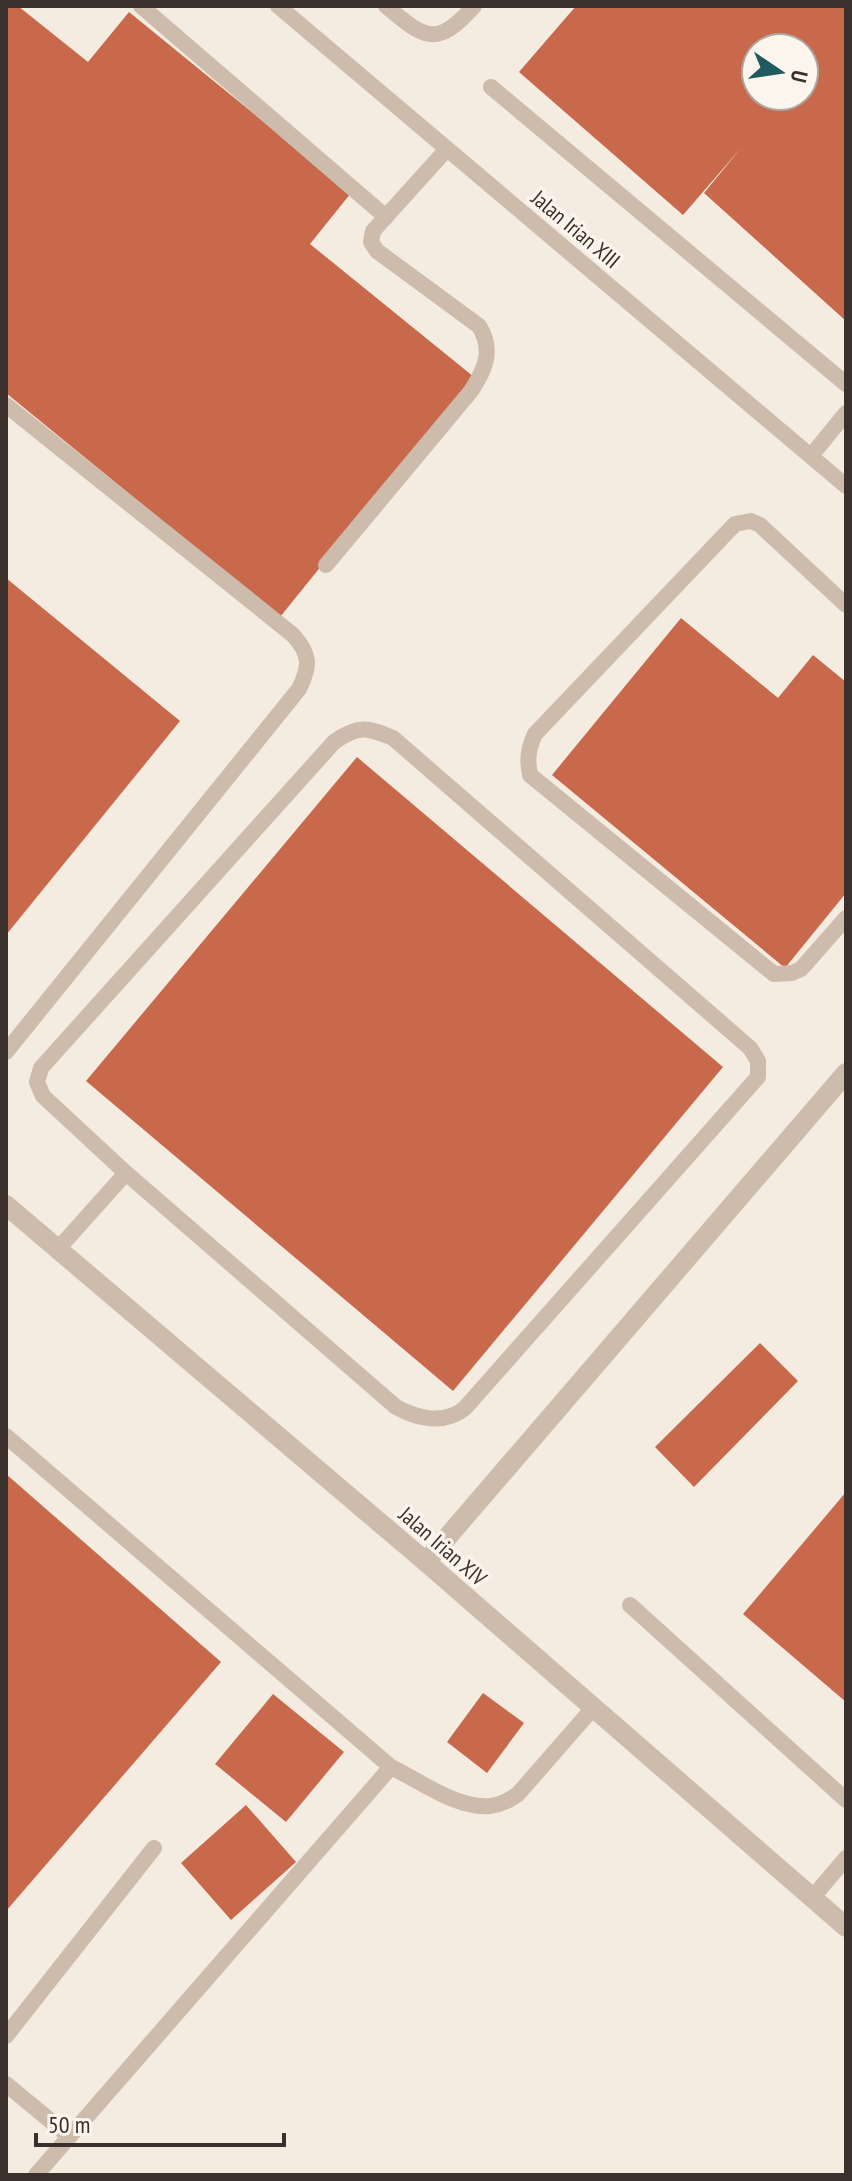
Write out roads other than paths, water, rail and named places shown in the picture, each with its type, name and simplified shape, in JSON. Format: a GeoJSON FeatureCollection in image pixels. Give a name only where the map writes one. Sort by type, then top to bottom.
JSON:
{"type":"FeatureCollection","features":[{"type":"Feature","properties":{"kind":"street"},"geometry":{"type":"LineString","coordinates":[[426,1562],[846,1073]]}},
{"type":"Feature","properties":{"kind":"street","name":"Jalan Irian XIV"},"geometry":{"type":"LineString","coordinates":[[6,1205],[426,1562],[846,1927]]}},
{"type":"Feature","properties":{"kind":"lane"},"geometry":{"type":"LineString","coordinates":[[141,6],[386,217]]}},
{"type":"Feature","properties":{"kind":"lane","name":"Jalan Irian XIII"},"geometry":{"type":"LineString","coordinates":[[278,6],[846,486]]}},
{"type":"Feature","properties":{"kind":"lane"},"geometry":{"type":"LineString","coordinates":[[386,6],[412,28],[428,35],[445,33],[457,26],[474,6]]}},
{"type":"Feature","properties":{"kind":"lane"},"geometry":{"type":"LineString","coordinates":[[491,87],[846,384]]}},
{"type":"Feature","properties":{"kind":"lane"},"geometry":{"type":"LineString","coordinates":[[326,565],[471,391],[487,361],[487,344],[479,326],[373,247],[373,231],[447,149]]}},
{"type":"Feature","properties":{"kind":"lane"},"geometry":{"type":"LineString","coordinates":[[6,405],[293,635],[306,649],[307,661],[306,676],[299,689],[6,1052]]}},
{"type":"Feature","properties":{"kind":"lane"},"geometry":{"type":"LineString","coordinates":[[811,456],[846,413]]}},
{"type":"Feature","properties":{"kind":"lane"},"geometry":{"type":"LineString","coordinates":[[846,605],[760,525],[751,521],[735,524],[535,734],[527,762],[530,775],[774,974],[801,969],[846,918]]}},
{"type":"Feature","properties":{"kind":"lane"},"geometry":{"type":"LineString","coordinates":[[373,729],[393,738],[750,1048],[759,1069],[758,1077],[465,1408],[445,1418],[419,1417],[396,1407],[126,1173],[43,1096],[37,1082],[41,1068],[334,742],[356,730],[373,729]]}},
{"type":"Feature","properties":{"kind":"lane"},"geometry":{"type":"LineString","coordinates":[[58,1249],[126,1173]]}},
{"type":"Feature","properties":{"kind":"lane"},"geometry":{"type":"LineString","coordinates":[[6,1436],[391,1767],[456,1800],[489,1807],[505,1803],[518,1794],[594,1707]]}},
{"type":"Feature","properties":{"kind":"lane"},"geometry":{"type":"LineString","coordinates":[[630,1605],[846,1800]]}},
{"type":"Feature","properties":{"kind":"lane"},"geometry":{"type":"LineString","coordinates":[[36,2175],[391,1767]]}},
{"type":"Feature","properties":{"kind":"lane"},"geometry":{"type":"LineString","coordinates":[[6,2036],[154,1848]]}},
{"type":"Feature","properties":{"kind":"lane"},"geometry":{"type":"LineString","coordinates":[[813,1897],[846,1858]]}},
{"type":"Feature","properties":{"kind":"lane"},"geometry":{"type":"LineString","coordinates":[[6,2084],[69,2136]]}}]}
